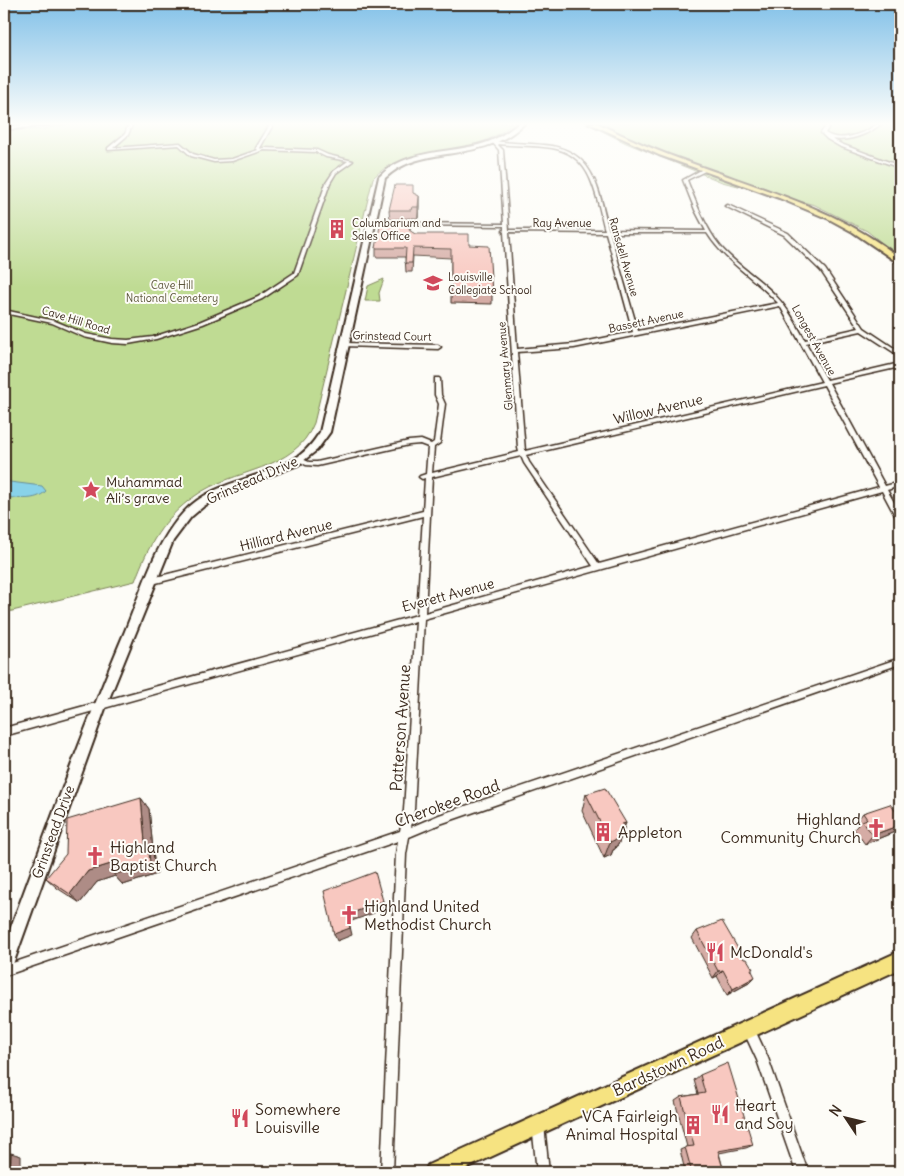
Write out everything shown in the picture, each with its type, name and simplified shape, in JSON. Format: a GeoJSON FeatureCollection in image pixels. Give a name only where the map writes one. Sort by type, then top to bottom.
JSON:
{"type":"FeatureCollection","features":[{"type":"Feature","properties":{"kind":"main road","name":"Grinstead Drive"},"geometry":{"type":"LineString","coordinates":[[4,967],[100,706],[168,540],[192,510],[226,489],[278,471],[300,460],[314,448],[324,432],[373,224],[378,185],[382,178]]}},
{"type":"Feature","properties":{"kind":"main road"},"geometry":{"type":"LineString","coordinates":[[726,178],[816,211],[873,241],[900,262]]}},
{"type":"Feature","properties":{"kind":"main road","name":"Bardstown Road"},"geometry":{"type":"LineString","coordinates":[[435,1172],[749,1030],[793,1007],[900,960]]}},
{"type":"Feature","properties":{"kind":"street","name":"Cave Hill Road"},"geometry":{"type":"LineString","coordinates":[[4,312],[53,322],[97,338],[128,342],[154,338],[183,329],[275,290],[296,274],[331,178]]}},
{"type":"Feature","properties":{"kind":"street","name":"Glenmary Avenue"},"geometry":{"type":"LineString","coordinates":[[502,178],[523,454],[526,462],[598,568]]}},
{"type":"Feature","properties":{"kind":"street","name":"Ransdell Avenue"},"geometry":{"type":"LineString","coordinates":[[592,178],[636,334]]}},
{"type":"Feature","properties":{"kind":"street","name":"Longest Avenue"},"geometry":{"type":"LineString","coordinates":[[689,178],[685,180],[716,245],[762,284],[781,304],[804,342],[900,519]]}},
{"type":"Feature","properties":{"kind":"street"},"geometry":{"type":"LineString","coordinates":[[727,206],[786,234],[823,270],[862,329],[900,354]]}},
{"type":"Feature","properties":{"kind":"street","name":"Ray Avenue"},"geometry":{"type":"LineString","coordinates":[[394,224],[607,231],[710,232]]}},
{"type":"Feature","properties":{"kind":"street","name":"Bassett Avenue"},"geometry":{"type":"LineString","coordinates":[[514,352],[558,349],[781,304]]}},
{"type":"Feature","properties":{"kind":"street"},"geometry":{"type":"LineString","coordinates":[[804,342],[862,329]]}},
{"type":"Feature","properties":{"kind":"street","name":"Grinstead Court"},"geometry":{"type":"LineString","coordinates":[[345,345],[438,347]]}},
{"type":"Feature","properties":{"kind":"street","name":"Willow Avenue"},"geometry":{"type":"LineString","coordinates":[[425,476],[900,366]]}},
{"type":"Feature","properties":{"kind":"street","name":"Patterson Avenue"},"geometry":{"type":"LineString","coordinates":[[387,1172],[401,854],[410,810],[426,513],[425,476],[431,446],[437,443],[442,404],[438,395],[437,379]]}},
{"type":"Feature","properties":{"kind":"street"},"geometry":{"type":"LineString","coordinates":[[300,460],[308,464],[317,464],[409,443],[421,442],[431,446]]}},
{"type":"Feature","properties":{"kind":"street","name":"Everett Avenue"},"geometry":{"type":"LineString","coordinates":[[4,732],[900,484]]}},
{"type":"Feature","properties":{"kind":"street","name":"Hilliard Avenue"},"geometry":{"type":"LineString","coordinates":[[152,581],[426,513]]}},
{"type":"Feature","properties":{"kind":"street","name":"Cherokee Road"},"geometry":{"type":"LineString","coordinates":[[4,971],[392,839],[900,661]]}},
{"type":"Feature","properties":{"kind":"street"},"geometry":{"type":"LineString","coordinates":[[749,1030],[762,1058],[802,1172]]}},
{"type":"Feature","properties":{"kind":"street"},"geometry":{"type":"LineString","coordinates":[[538,1125],[543,1172]]}},
{"type":"Feature","properties":{"kind":"green space","name":"Cave Hill National Cemetery"},"geometry":{"type":"Polygon","coordinates":[[[4,178],[373,178],[314,423],[305,439],[293,451],[278,460],[210,487],[184,505],[165,523],[145,556],[135,581],[4,613],[4,178]]]}},
{"type":"Feature","properties":{"kind":"green space"},"geometry":{"type":"Polygon","coordinates":[[[712,178],[900,178],[900,257],[867,231],[815,205],[712,178]]]}},
{"type":"Feature","properties":{"kind":"green space"},"geometry":{"type":"Polygon","coordinates":[[[384,279],[379,293],[380,301],[365,301],[368,286],[384,279]]]}},
{"type":"Feature","properties":{"kind":"water"},"geometry":{"type":"Polygon","coordinates":[[[4,478],[10,482],[42,486],[46,491],[32,498],[4,497],[4,478]]]}},
{"type":"Feature","properties":{"kind":"building"},"geometry":{"type":"Polygon","coordinates":[[[395,185],[413,185],[413,193],[419,196],[418,207],[412,207],[411,210],[389,210],[395,185]]]}},
{"type":"Feature","properties":{"kind":"building"},"geometry":{"type":"Polygon","coordinates":[[[411,218],[409,230],[415,234],[469,234],[469,245],[489,246],[492,294],[451,293],[451,249],[413,248],[412,263],[405,263],[406,248],[376,248],[381,220],[411,218]]]}},
{"type":"Feature","properties":{"kind":"building"},"geometry":{"type":"Polygon","coordinates":[[[605,788],[626,823],[622,824],[624,829],[620,830],[621,833],[616,834],[617,839],[610,842],[586,794],[605,788]]]}},
{"type":"Feature","properties":{"kind":"building","name":"Highland Baptist Church"},"geometry":{"type":"Polygon","coordinates":[[[141,798],[146,853],[149,853],[150,863],[114,875],[114,863],[88,871],[70,894],[46,878],[66,854],[67,820],[141,798]]]}},
{"type":"Feature","properties":{"kind":"building"},"geometry":{"type":"Polygon","coordinates":[[[890,804],[900,817],[900,825],[873,835],[862,821],[867,819],[863,813],[890,804]]]}},
{"type":"Feature","properties":{"kind":"building","name":"Highland United Methodist Church"},"geometry":{"type":"Polygon","coordinates":[[[375,872],[383,901],[347,915],[350,928],[334,934],[324,891],[375,872]]]}},
{"type":"Feature","properties":{"kind":"building","name":"McDonald's"},"geometry":{"type":"Polygon","coordinates":[[[722,921],[744,959],[747,959],[753,969],[751,969],[755,977],[733,989],[723,970],[718,971],[697,931],[722,921]]]}},
{"type":"Feature","properties":{"kind":"building"},"geometry":{"type":"Polygon","coordinates":[[[728,1063],[753,1145],[718,1151],[724,1172],[695,1172],[694,1168],[691,1169],[685,1147],[694,1146],[681,1097],[705,1093],[700,1075],[728,1063]]]}},
{"type":"Feature","properties":{"kind":"building"},"geometry":{"type":"Polygon","coordinates":[[[11,1153],[10,1172],[4,1172],[4,1156],[11,1153]]]}},
{"type":"Feature","properties":{"kind":"place","name":"Columbarium and Sales Office"},"geometry":{"type":"Point","coordinates":[337,229]}},
{"type":"Feature","properties":{"kind":"place","name":"Louisville Collegiate School"},"geometry":{"type":"Point","coordinates":[433,283]}},
{"type":"Feature","properties":{"kind":"place","name":"Muhammad Ali’s grave"},"geometry":{"type":"Point","coordinates":[91,490]}},
{"type":"Feature","properties":{"kind":"place","name":"Highland Community Church"},"geometry":{"type":"Point","coordinates":[876,828]}},
{"type":"Feature","properties":{"kind":"place","name":"Appleton"},"geometry":{"type":"Point","coordinates":[603,832]}},
{"type":"Feature","properties":{"kind":"place","name":"Highland Baptist Church"},"geometry":{"type":"Point","coordinates":[95,856]}},
{"type":"Feature","properties":{"kind":"place","name":"Highland United Methodist Church"},"geometry":{"type":"Point","coordinates":[349,915]}},
{"type":"Feature","properties":{"kind":"place","name":"McDonald's"},"geometry":{"type":"Point","coordinates":[715,952]}},
{"type":"Feature","properties":{"kind":"place","name":"Heart and Soy"},"geometry":{"type":"Point","coordinates":[720,1114]}},
{"type":"Feature","properties":{"kind":"place","name":"Somewhere Louisville"},"geometry":{"type":"Point","coordinates":[240,1118]}},
{"type":"Feature","properties":{"kind":"place","name":"VCA Fairleigh Animal Hospital"},"geometry":{"type":"Point","coordinates":[693,1125]}}]}
